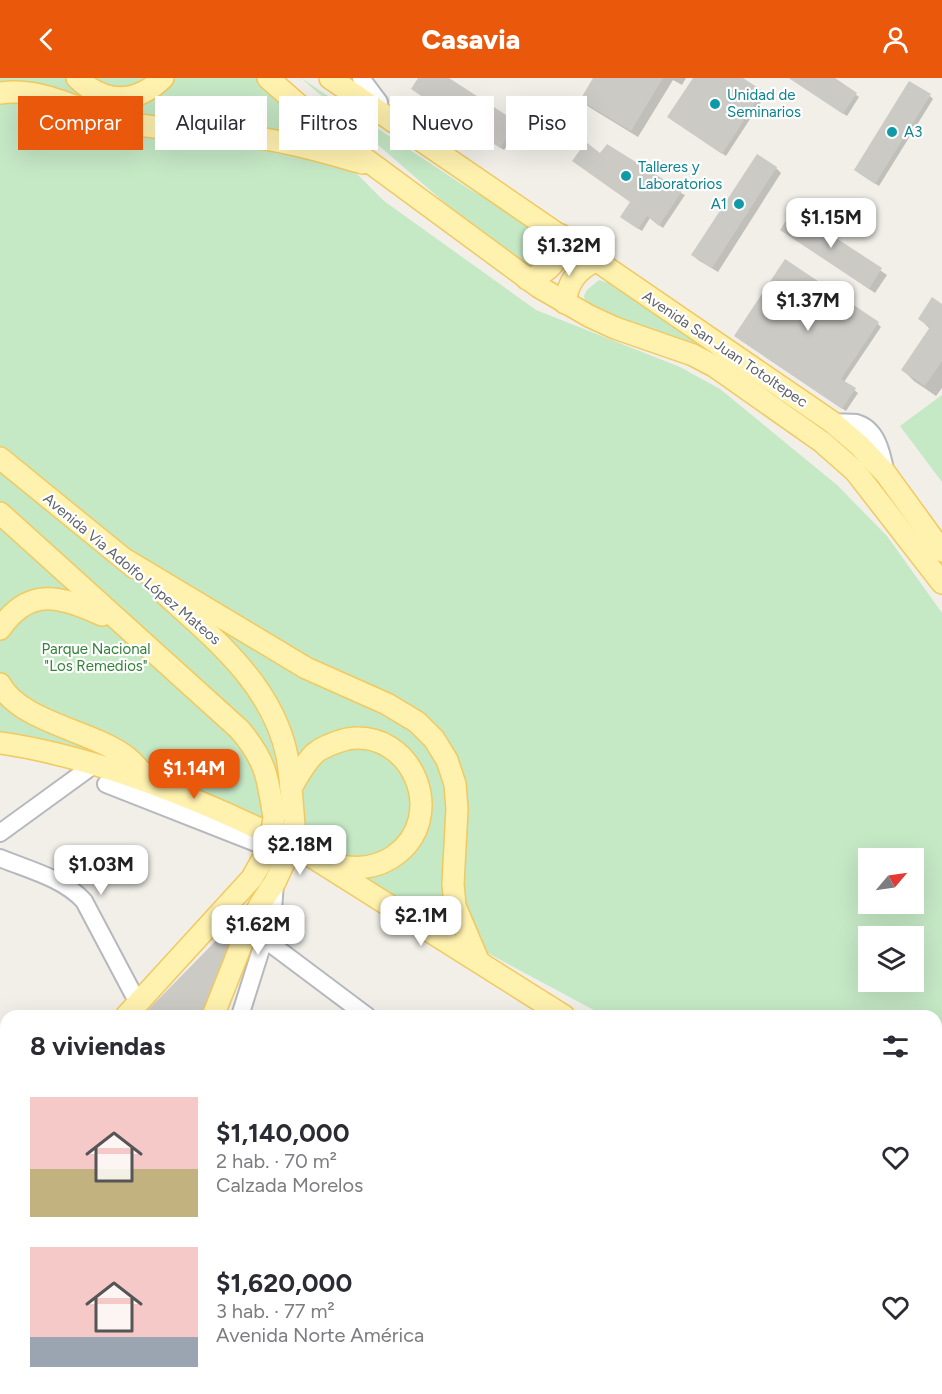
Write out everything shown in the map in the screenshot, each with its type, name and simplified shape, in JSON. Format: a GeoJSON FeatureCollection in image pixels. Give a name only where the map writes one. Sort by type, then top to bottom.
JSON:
{"type":"FeatureCollection","features":[{"type":"Feature","properties":{"kind":"main road"},"geometry":{"type":"LineString","coordinates":[[77,78],[90,89],[106,97],[123,98],[153,88],[163,78]]}},
{"type":"Feature","properties":{"kind":"main road","name":"Avenida San Juan Totoltepec"},"geometry":{"type":"LineString","coordinates":[[268,78],[334,136],[527,279],[565,303],[615,328],[693,355],[714,366],[822,442],[855,471],[942,583]]}},
{"type":"Feature","properties":{"kind":"main road"},"geometry":{"type":"LineString","coordinates":[[286,78],[342,127],[378,168]]}},
{"type":"Feature","properties":{"kind":"main road"},"geometry":{"type":"LineString","coordinates":[[330,78],[361,96]]}},
{"type":"Feature","properties":{"kind":"main road"},"geometry":{"type":"LineString","coordinates":[[347,78],[366,96]]}},
{"type":"Feature","properties":{"kind":"main road"},"geometry":{"type":"LineString","coordinates":[[0,93],[30,93],[54,98],[107,118],[132,124],[229,134],[302,146],[378,168]]}},
{"type":"Feature","properties":{"kind":"main road","name":"Avenida San Juan Totoltepec"},"geometry":{"type":"LineString","coordinates":[[378,107],[407,132],[832,422],[860,446],[886,474],[942,551]]}},
{"type":"Feature","properties":{"kind":"main road"},"geometry":{"type":"LineString","coordinates":[[527,279],[539,276],[550,269],[557,260],[561,248],[561,236]]}},
{"type":"Feature","properties":{"kind":"main road"},"geometry":{"type":"LineString","coordinates":[[565,303],[567,289],[573,277],[583,267],[595,261]]}},
{"type":"Feature","properties":{"kind":"main road","name":"Avenida Via Adolfo López Mateos"},"geometry":{"type":"LineString","coordinates":[[0,458],[126,560],[226,649],[245,671],[263,698],[287,754],[291,788],[276,824]]}},
{"type":"Feature","properties":{"kind":"main road"},"geometry":{"type":"LineString","coordinates":[[0,513],[239,729],[255,747],[265,768],[279,851],[275,882],[250,923],[215,1010]]}},
{"type":"Feature","properties":{"kind":"main road"},"geometry":{"type":"LineString","coordinates":[[126,560],[306,668],[387,704],[417,722],[434,739],[447,760],[455,784],[457,809],[453,884],[455,906],[478,960]]}},
{"type":"Feature","properties":{"kind":"main road"},"geometry":{"type":"LineString","coordinates":[[0,629],[9,616],[27,603],[51,598],[79,604],[124,626]]}},
{"type":"Feature","properties":{"kind":"main road"},"geometry":{"type":"LineString","coordinates":[[0,684],[19,705],[124,754],[153,784]]}},
{"type":"Feature","properties":{"kind":"main road"},"geometry":{"type":"LineString","coordinates":[[291,788],[301,769],[316,752],[335,742],[357,738],[378,741],[398,752],[412,768],[421,789],[422,811],[416,832],[403,850],[385,863],[363,868],[341,867],[316,859]]}},
{"type":"Feature","properties":{"kind":"main road"},"geometry":{"type":"LineString","coordinates":[[0,743],[94,764],[276,824],[316,859],[555,1010]]}},
{"type":"Feature","properties":{"kind":"main road"},"geometry":{"type":"LineString","coordinates":[[132,1009],[279,851]]}},
{"type":"Feature","properties":{"kind":"street"},"geometry":{"type":"LineString","coordinates":[[362,78],[371,96]]}},
{"type":"Feature","properties":{"kind":"street"},"geometry":{"type":"LineString","coordinates":[[0,833],[94,764]]}},
{"type":"Feature","properties":{"kind":"street"},"geometry":{"type":"LineString","coordinates":[[106,784],[279,851]]}},
{"type":"Feature","properties":{"kind":"street"},"geometry":{"type":"LineString","coordinates":[[0,858],[63,883],[84,901],[132,1009]]}},
{"type":"Feature","properties":{"kind":"street"},"geometry":{"type":"LineString","coordinates":[[241,1010],[273,911],[275,882]]}},
{"type":"Feature","properties":{"kind":"street"},"geometry":{"type":"LineString","coordinates":[[263,938],[359,1010]]}},
{"type":"Feature","properties":{"kind":"green space","name":"Parque Nacional \"Los Remedios\""},"geometry":{"type":"Polygon","coordinates":[[[0,78],[261,78],[279,96],[279,150],[333,150],[384,201],[536,310],[680,367],[720,389],[837,485],[887,536],[942,613],[942,1010],[594,1010],[458,937],[243,815],[0,746],[0,78]]]}},
{"type":"Feature","properties":{"kind":"green space"},"geometry":{"type":"Polygon","coordinates":[[[301,78],[328,96],[322,96],[301,78]]]}},
{"type":"Feature","properties":{"kind":"green space"},"geometry":{"type":"Polygon","coordinates":[[[378,129],[390,137],[390,150],[410,150],[469,189],[530,224],[548,245],[549,256],[531,269],[498,249],[378,145],[378,129]]]}},
{"type":"Feature","properties":{"kind":"green space"},"geometry":{"type":"Polygon","coordinates":[[[599,280],[612,284],[791,402],[795,411],[587,310],[584,296],[587,290],[599,280]]]}},
{"type":"Feature","properties":{"kind":"green space"},"geometry":{"type":"Polygon","coordinates":[[[942,395],[942,482],[900,426],[942,395]]]}},
{"type":"Feature","properties":{"kind":"building"},"geometry":{"type":"Polygon","coordinates":[[[418,78],[449,78],[477,96],[422,96],[411,89],[418,78]]]}},
{"type":"Feature","properties":{"kind":"building"},"geometry":{"type":"Polygon","coordinates":[[[593,78],[663,78],[631,131],[587,104],[587,96],[582,96],[593,78]]]}},
{"type":"Feature","properties":{"kind":"building","name":"Unidad de Seminarios"},"geometry":{"type":"Polygon","coordinates":[[[693,78],[743,78],[763,91],[722,154],[667,117],[693,78]]]}},
{"type":"Feature","properties":{"kind":"building"},"geometry":{"type":"Polygon","coordinates":[[[789,78],[835,78],[857,93],[843,114],[789,78]]]}},
{"type":"Feature","properties":{"kind":"building","name":"A3"},"geometry":{"type":"Polygon","coordinates":[[[909,81],[931,94],[875,184],[854,170],[909,81]]]}},
{"type":"Feature","properties":{"kind":"building"},"geometry":{"type":"Polygon","coordinates":[[[494,107],[506,115],[506,139],[500,148],[494,144],[494,107]]]}},
{"type":"Feature","properties":{"kind":"building","name":"Talleres y Laboratorios"},"geometry":{"type":"Polygon","coordinates":[[[587,143],[600,153],[607,144],[682,191],[659,226],[647,216],[638,229],[620,217],[630,202],[572,161],[580,150],[587,150],[587,143]]]}},
{"type":"Feature","properties":{"kind":"building","name":"A1"},"geometry":{"type":"Polygon","coordinates":[[[757,154],[777,167],[712,268],[691,255],[757,154]]]}},
{"type":"Feature","properties":{"kind":"building"},"geometry":{"type":"Polygon","coordinates":[[[793,210],[882,268],[869,289],[780,230],[793,210]]]}},
{"type":"Feature","properties":{"kind":"building"},"geometry":{"type":"Polygon","coordinates":[[[785,259],[879,322],[841,379],[856,388],[842,409],[734,336],[785,259]]]}},
{"type":"Feature","properties":{"kind":"building"},"geometry":{"type":"Polygon","coordinates":[[[932,297],[942,304],[942,361],[925,386],[901,370],[930,327],[918,319],[932,297]]]}},
{"type":"Feature","properties":{"kind":"building"},"geometry":{"type":"Polygon","coordinates":[[[246,910],[209,1010],[148,1010],[246,910]]]}},
{"type":"Feature","properties":{"kind":"place","name":"Unidad de Seminarios"},"geometry":{"type":"Point","coordinates":[715,104]}},
{"type":"Feature","properties":{"kind":"place","name":"A3"},"geometry":{"type":"Point","coordinates":[892,132]}},
{"type":"Feature","properties":{"kind":"place","name":"Talleres y Laboratorios"},"geometry":{"type":"Point","coordinates":[626,176]}},
{"type":"Feature","properties":{"kind":"place","name":"A1"},"geometry":{"type":"Point","coordinates":[739,204]}}]}
